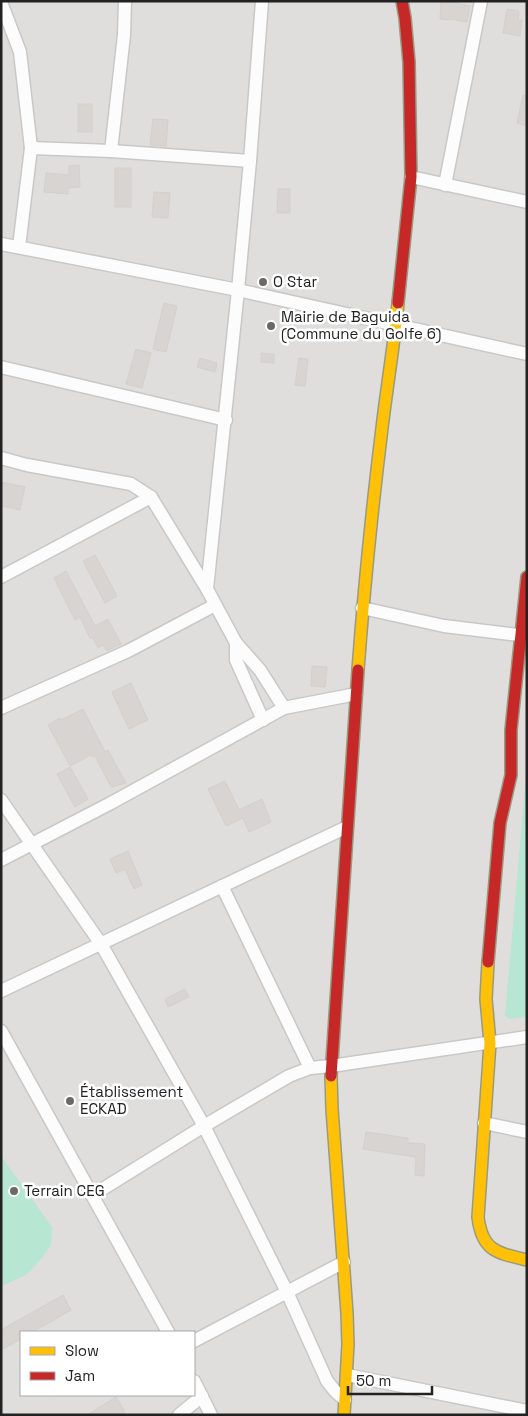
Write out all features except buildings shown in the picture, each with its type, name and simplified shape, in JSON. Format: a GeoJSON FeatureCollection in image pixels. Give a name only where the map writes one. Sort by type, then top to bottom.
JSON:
{"type":"FeatureCollection","features":[{"type":"Feature","properties":{"kind":"street"},"geometry":{"type":"LineString","coordinates":[[111,151],[124,35],[125,1]]}},
{"type":"Feature","properties":{"kind":"street"},"geometry":{"type":"LineString","coordinates":[[207,589],[226,420],[250,161],[262,1]]}},
{"type":"Feature","properties":{"kind":"street"},"geometry":{"type":"LineString","coordinates":[[344,1415],[347,1374],[347,1321],[332,1109],[331,1066],[362,608],[382,427],[396,325],[411,177],[409,62],[402,1]]}},
{"type":"Feature","properties":{"kind":"street"},"geometry":{"type":"LineString","coordinates":[[445,185],[481,1]]}},
{"type":"Feature","properties":{"kind":"street"},"geometry":{"type":"LineString","coordinates":[[1,2],[20,52],[31,148],[18,247]]}},
{"type":"Feature","properties":{"kind":"street"},"geometry":{"type":"LineString","coordinates":[[31,148],[111,151],[250,161]]}},
{"type":"Feature","properties":{"kind":"street"},"geometry":{"type":"LineString","coordinates":[[411,177],[527,202]]}},
{"type":"Feature","properties":{"kind":"street"},"geometry":{"type":"LineString","coordinates":[[1,244],[238,290],[527,354]]}},
{"type":"Feature","properties":{"kind":"street"},"geometry":{"type":"LineString","coordinates":[[1,367],[226,420]]}},
{"type":"Feature","properties":{"kind":"street"},"geometry":{"type":"LineString","coordinates":[[1,458],[27,465],[131,484],[151,498],[207,589],[236,643],[260,670],[284,708]]}},
{"type":"Feature","properties":{"kind":"street"},"geometry":{"type":"LineString","coordinates":[[1,576],[151,498]]}},
{"type":"Feature","properties":{"kind":"street"},"geometry":{"type":"LineString","coordinates":[[527,577],[524,636],[511,730],[511,774],[500,824],[492,911],[486,999],[490,1043],[478,1217],[479,1229],[485,1243],[494,1250],[506,1255],[527,1260]]}},
{"type":"Feature","properties":{"kind":"street"},"geometry":{"type":"LineString","coordinates":[[1,708],[128,651],[215,605]]}},
{"type":"Feature","properties":{"kind":"street"},"geometry":{"type":"LineString","coordinates":[[362,608],[458,629],[524,636]]}},
{"type":"Feature","properties":{"kind":"street"},"geometry":{"type":"LineString","coordinates":[[236,643],[236,660],[263,720]]}},
{"type":"Feature","properties":{"kind":"street"},"geometry":{"type":"LineString","coordinates":[[1,860],[111,804],[284,708],[356,694]]}},
{"type":"Feature","properties":{"kind":"street"},"geometry":{"type":"LineString","coordinates":[[1,800],[101,944],[204,1126],[287,1292],[326,1381],[345,1400]]}},
{"type":"Feature","properties":{"kind":"street"},"geometry":{"type":"LineString","coordinates":[[1,991],[347,827]]}},
{"type":"Feature","properties":{"kind":"street"},"geometry":{"type":"LineString","coordinates":[[222,886],[310,1068]]}},
{"type":"Feature","properties":{"kind":"street"},"geometry":{"type":"LineString","coordinates":[[1,1030],[167,1331]]}},
{"type":"Feature","properties":{"kind":"street"},"geometry":{"type":"LineString","coordinates":[[93,1195],[289,1076],[310,1068],[527,1037]]}},
{"type":"Feature","properties":{"kind":"street"},"geometry":{"type":"LineString","coordinates":[[484,1123],[527,1132]]}},
{"type":"Feature","properties":{"kind":"street"},"geometry":{"type":"LineString","coordinates":[[195,1340],[344,1262]]}},
{"type":"Feature","properties":{"kind":"street"},"geometry":{"type":"LineString","coordinates":[[347,1374],[498,1410],[527,1411]]}},
{"type":"Feature","properties":{"kind":"street"},"geometry":{"type":"LineString","coordinates":[[195,1383],[212,1415]]}},
{"type":"Feature","properties":{"kind":"street"},"geometry":{"type":"LineString","coordinates":[[179,1415],[202,1396]]}},
{"type":"Feature","properties":{"kind":"shaded area"},"geometry":{"type":"Polygon","coordinates":[[[1,1],[527,1],[527,1415],[1,1415],[1,1]]]}},
{"type":"Feature","properties":{"kind":"green space"},"geometry":{"type":"Polygon","coordinates":[[[527,764],[527,1017],[510,1019],[505,1016],[527,764]]]}},
{"type":"Feature","properties":{"kind":"green space","name":"Terrain CEG"},"geometry":{"type":"Polygon","coordinates":[[[1,1156],[52,1227],[51,1245],[38,1263],[26,1275],[2,1286],[1,1156]]]}},
{"type":"Feature","properties":{"kind":"traffic: slow"},"geometry":{"type":"LineString","coordinates":[[358,670],[375,489],[398,303]]}},
{"type":"Feature","properties":{"kind":"traffic: slow"},"geometry":{"type":"LineString","coordinates":[[488,962],[486,999],[490,1043],[478,1217],[480,1228],[487,1244],[499,1252],[527,1260]]}},
{"type":"Feature","properties":{"kind":"traffic: slow"},"geometry":{"type":"LineString","coordinates":[[331,1076],[347,1313],[348,1344],[344,1415]]}},
{"type":"Feature","properties":{"kind":"traffic: jam"},"geometry":{"type":"LineString","coordinates":[[398,303],[411,177],[409,62],[402,1]]}},
{"type":"Feature","properties":{"kind":"traffic: jam"},"geometry":{"type":"LineString","coordinates":[[488,962],[500,823],[511,775],[511,730],[527,577]]}},
{"type":"Feature","properties":{"kind":"traffic: jam"},"geometry":{"type":"LineString","coordinates":[[331,1076],[358,670]]}},
{"type":"Feature","properties":{"kind":"place","name":"O Star"},"geometry":{"type":"Point","coordinates":[263,282]}},
{"type":"Feature","properties":{"kind":"place","name":"Mairie de Baguida (Commune du Golfe 6)"},"geometry":{"type":"Point","coordinates":[271,326]}},
{"type":"Feature","properties":{"kind":"place","name":"Établissement ECKAD"},"geometry":{"type":"Point","coordinates":[70,1101]}},
{"type":"Feature","properties":{"kind":"place","name":"Terrain CEG"},"geometry":{"type":"Point","coordinates":[14,1191]}}]}
